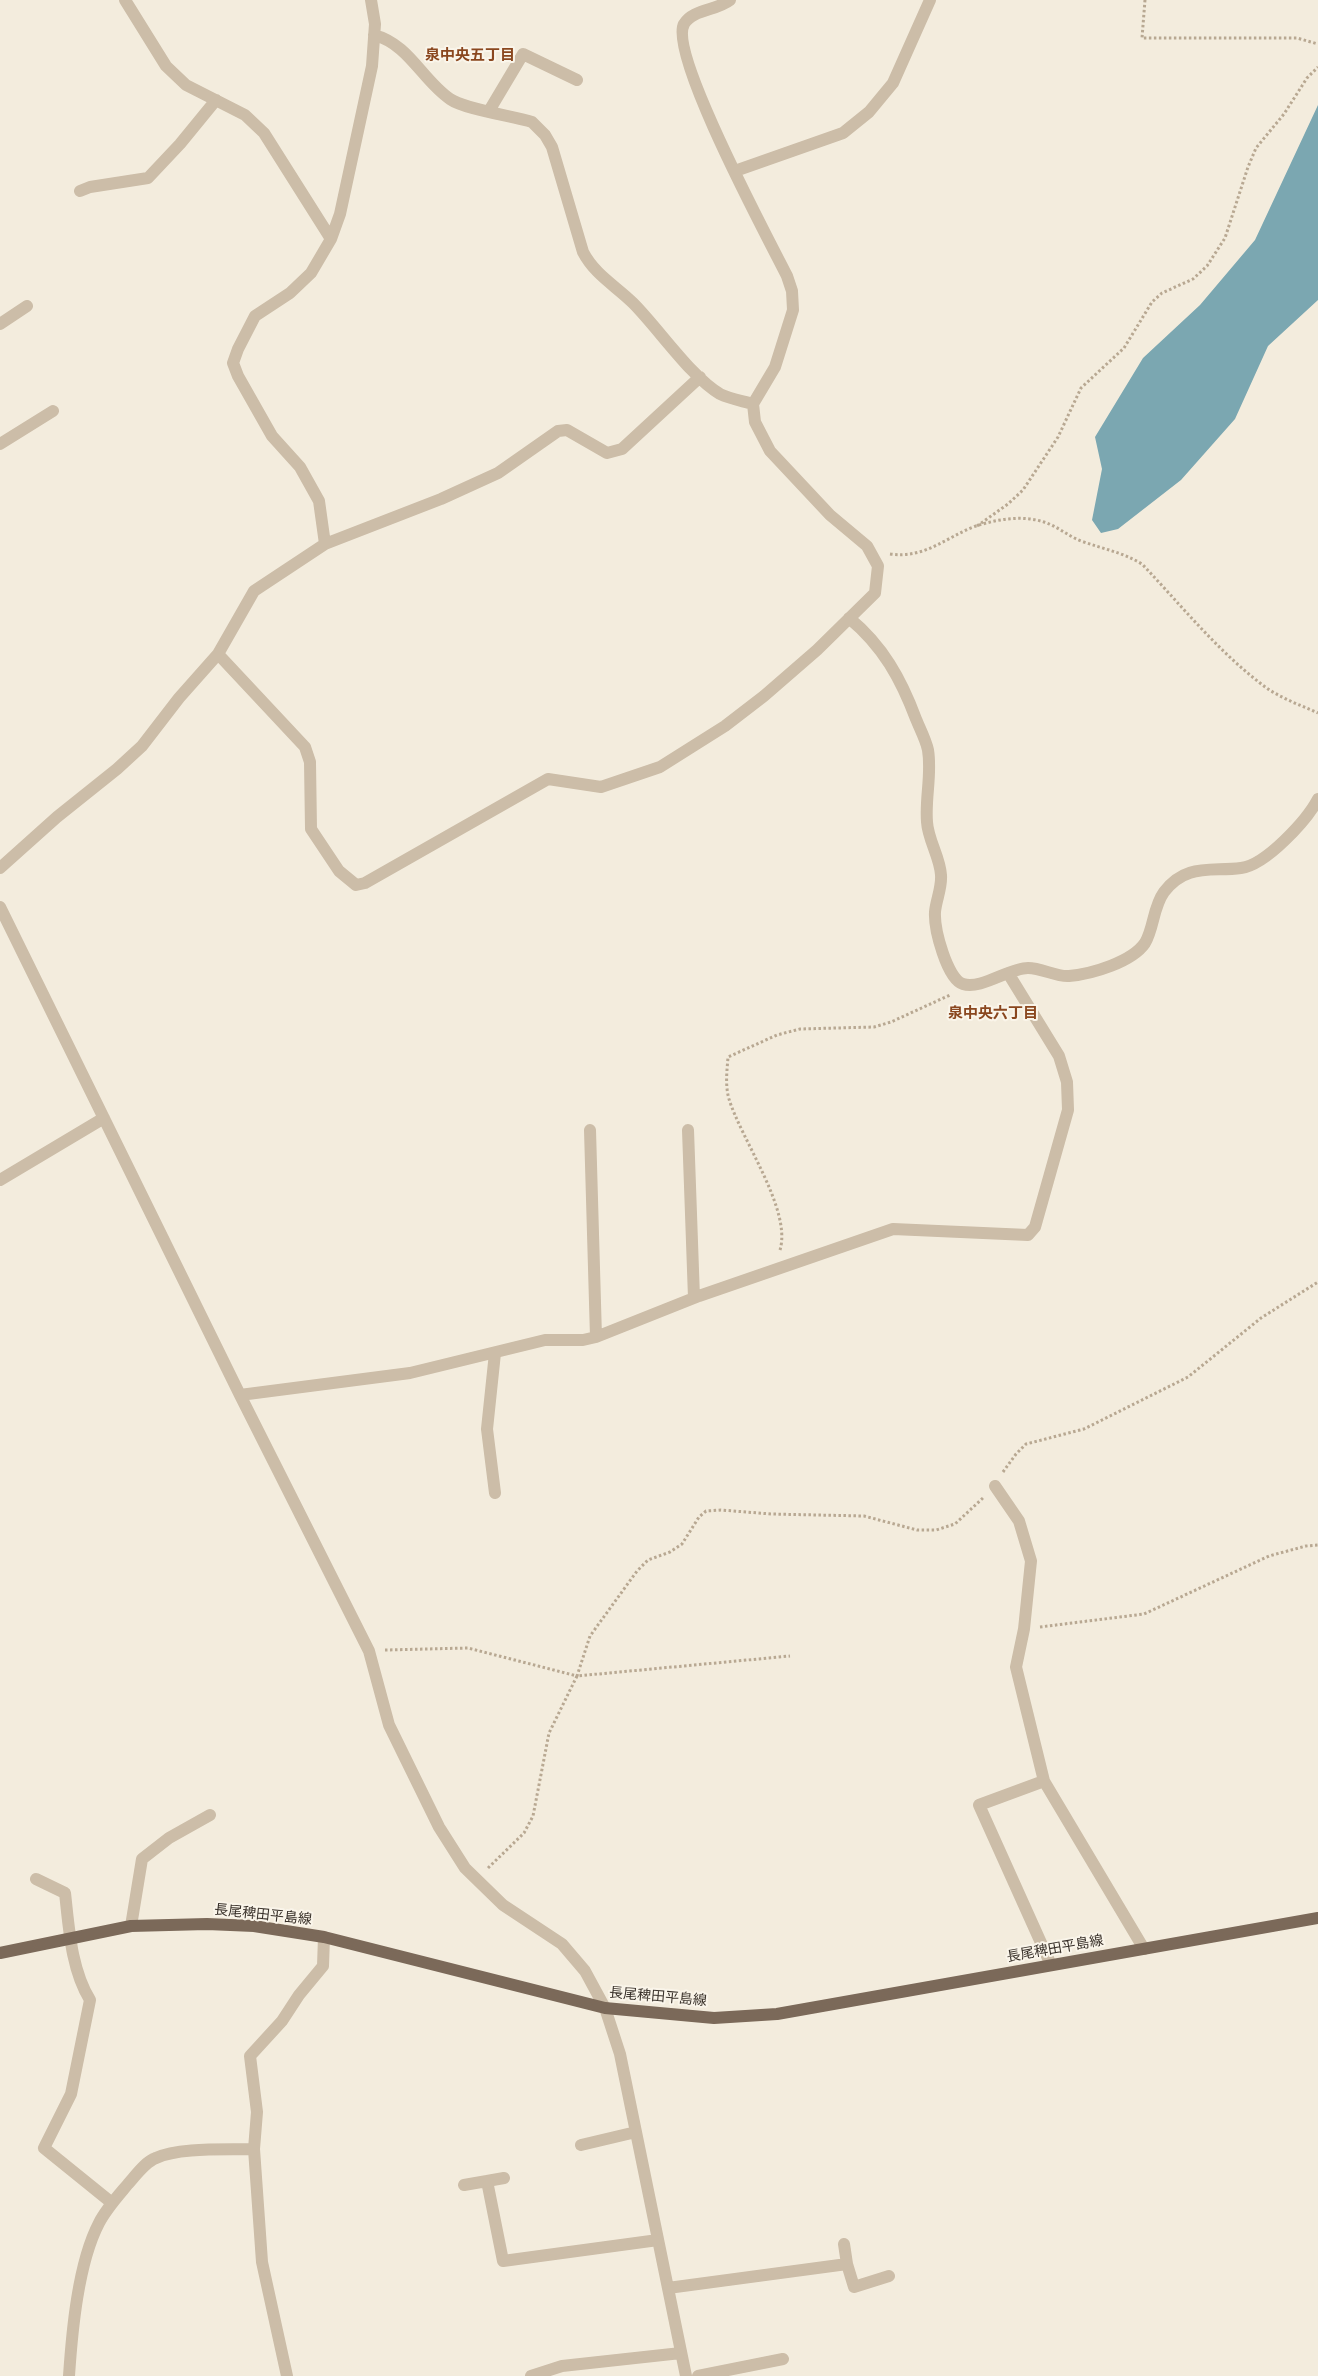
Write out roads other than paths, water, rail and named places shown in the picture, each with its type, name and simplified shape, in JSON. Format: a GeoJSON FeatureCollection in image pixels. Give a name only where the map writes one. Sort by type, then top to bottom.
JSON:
{"type":"FeatureCollection","features":[{"type":"Feature","properties":{"kind":"main road","name":"長尾稗田平島線"},"geometry":{"type":"LineString","coordinates":[[0,1953],[131,1926],[207,1924],[254,1926],[324,1936],[605,2008],[714,2018],[777,2014],[1318,1918]]}},
{"type":"Feature","properties":{"kind":"street"},"geometry":{"type":"LineString","coordinates":[[125,0],[166,66],[186,85],[245,115],[264,134],[331,239]]}},
{"type":"Feature","properties":{"kind":"street"},"geometry":{"type":"LineString","coordinates":[[325,544],[319,501],[300,467],[272,436],[238,376],[233,363],[255,316],[290,293],[312,272],[331,239],[340,214],[372,66],[375,24],[371,0]]}},
{"type":"Feature","properties":{"kind":"street"},"geometry":{"type":"LineString","coordinates":[[218,654],[305,747],[310,762],[311,829],[339,871],[356,885],[365,883],[548,778],[601,787],[660,766],[725,726],[764,696],[817,650],[875,593],[878,566],[867,546],[830,515],[770,451],[755,422],[753,404],[775,367],[793,310],[792,291],[787,276],[693,80],[684,51],[682,30],[684,23],[692,16],[714,9],[730,0]]}},
{"type":"Feature","properties":{"kind":"street"},"geometry":{"type":"LineString","coordinates":[[735,171],[842,133],[869,112],[894,83],[930,0]]}},
{"type":"Feature","properties":{"kind":"street"},"geometry":{"type":"LineString","coordinates":[[374,35],[388,39],[401,48],[450,100],[532,122],[545,135],[552,147],[583,252],[589,263],[605,281],[634,304],[700,377],[721,394],[753,404]]}},
{"type":"Feature","properties":{"kind":"street"},"geometry":{"type":"LineString","coordinates":[[490,111],[523,54],[577,80]]}},
{"type":"Feature","properties":{"kind":"street"},"geometry":{"type":"LineString","coordinates":[[80,191],[90,187],[148,178],[180,144],[216,100]]}},
{"type":"Feature","properties":{"kind":"street"},"geometry":{"type":"LineString","coordinates":[[0,324],[27,306]]}},
{"type":"Feature","properties":{"kind":"street"},"geometry":{"type":"LineString","coordinates":[[0,868],[57,816],[117,769],[142,746],[218,654],[254,591],[325,544],[498,473],[558,431],[567,430],[607,453],[622,449],[700,377]]}},
{"type":"Feature","properties":{"kind":"street"},"geometry":{"type":"LineString","coordinates":[[0,444],[53,411]]}},
{"type":"Feature","properties":{"kind":"street"},"geometry":{"type":"LineString","coordinates":[[849,618],[865,631],[891,664],[905,690],[928,748],[927,825],[941,873],[940,892],[935,912],[937,932],[952,976],[964,984],[976,984],[1022,968],[1037,968],[1068,976],[1119,964],[1128,959],[1146,941],[1160,900],[1179,877],[1207,868],[1242,868],[1254,863],[1277,847],[1299,827],[1318,799]]}},
{"type":"Feature","properties":{"kind":"street"},"geometry":{"type":"LineString","coordinates":[[0,907],[240,1395],[369,1650],[389,1725],[439,1827],[465,1868],[503,1905],[562,1944],[585,1971],[605,2008],[620,2054],[686,2376]]}},
{"type":"Feature","properties":{"kind":"street"},"geometry":{"type":"LineString","coordinates":[[240,1395],[410,1373],[545,1340],[583,1340],[694,1298],[893,1229],[1028,1235],[1035,1227],[1068,1110],[1069,1092],[1059,1056],[1008,973]]}},
{"type":"Feature","properties":{"kind":"street"},"geometry":{"type":"LineString","coordinates":[[0,1180],[104,1118]]}},
{"type":"Feature","properties":{"kind":"street"},"geometry":{"type":"LineString","coordinates":[[590,1130],[596,1336]]}},
{"type":"Feature","properties":{"kind":"street"},"geometry":{"type":"LineString","coordinates":[[688,1130],[694,1298]]}},
{"type":"Feature","properties":{"kind":"street"},"geometry":{"type":"LineString","coordinates":[[494,1492],[487,1429],[495,1353]]}},
{"type":"Feature","properties":{"kind":"street"},"geometry":{"type":"LineString","coordinates":[[995,1486],[1020,1521],[1031,1561],[1024,1629],[1016,1668],[1044,1781],[1144,1949]]}},
{"type":"Feature","properties":{"kind":"street"},"geometry":{"type":"LineString","coordinates":[[1044,1781],[980,1805],[1051,1965]]}},
{"type":"Feature","properties":{"kind":"street"},"geometry":{"type":"LineString","coordinates":[[131,1926],[142,1859],[169,1838],[210,1815]]}},
{"type":"Feature","properties":{"kind":"street"},"geometry":{"type":"LineString","coordinates":[[36,1879],[65,1893],[70,1939],[84,1990],[90,2000],[70,2094],[44,2148],[112,2203]]}},
{"type":"Feature","properties":{"kind":"street"},"geometry":{"type":"LineString","coordinates":[[287,2376],[262,2262],[254,2149],[257,2112],[250,2056],[282,2021],[299,1995],[324,1966],[324,1936]]}},
{"type":"Feature","properties":{"kind":"street"},"geometry":{"type":"LineString","coordinates":[[582,2145],[636,2132]]}},
{"type":"Feature","properties":{"kind":"street"},"geometry":{"type":"LineString","coordinates":[[69,2376],[78,2297],[88,2253],[98,2224],[112,2203],[137,2173],[154,2158],[170,2153],[254,2149]]}},
{"type":"Feature","properties":{"kind":"street"},"geometry":{"type":"LineString","coordinates":[[464,2185],[504,2178]]}},
{"type":"Feature","properties":{"kind":"street"},"geometry":{"type":"LineString","coordinates":[[487,2181],[503,2260],[658,2240]]}},
{"type":"Feature","properties":{"kind":"street"},"geometry":{"type":"LineString","coordinates":[[844,2244],[847,2264],[854,2286],[889,2276]]}},
{"type":"Feature","properties":{"kind":"street"},"geometry":{"type":"LineString","coordinates":[[668,2288],[847,2264]]}},
{"type":"Feature","properties":{"kind":"street"},"geometry":{"type":"LineString","coordinates":[[531,2376],[562,2366],[681,2353]]}},
{"type":"Feature","properties":{"kind":"street"},"geometry":{"type":"LineString","coordinates":[[698,2376],[783,2359]]}},
{"type":"Feature","properties":{"kind":"water"},"geometry":{"type":"Polygon","coordinates":[[[1318,105],[1318,300],[1268,346],[1235,419],[1181,480],[1118,529],[1101,533],[1092,520],[1102,469],[1095,437],[1143,358],[1200,305],[1255,240],[1318,105]]]}},
{"type":"Feature","properties":{"kind":"district","name":"泉中央五丁目"},"geometry":{"type":"Point","coordinates":[470,56]}},
{"type":"Feature","properties":{"kind":"district","name":"泉中央六丁目"},"geometry":{"type":"Point","coordinates":[993,1014]}}]}
